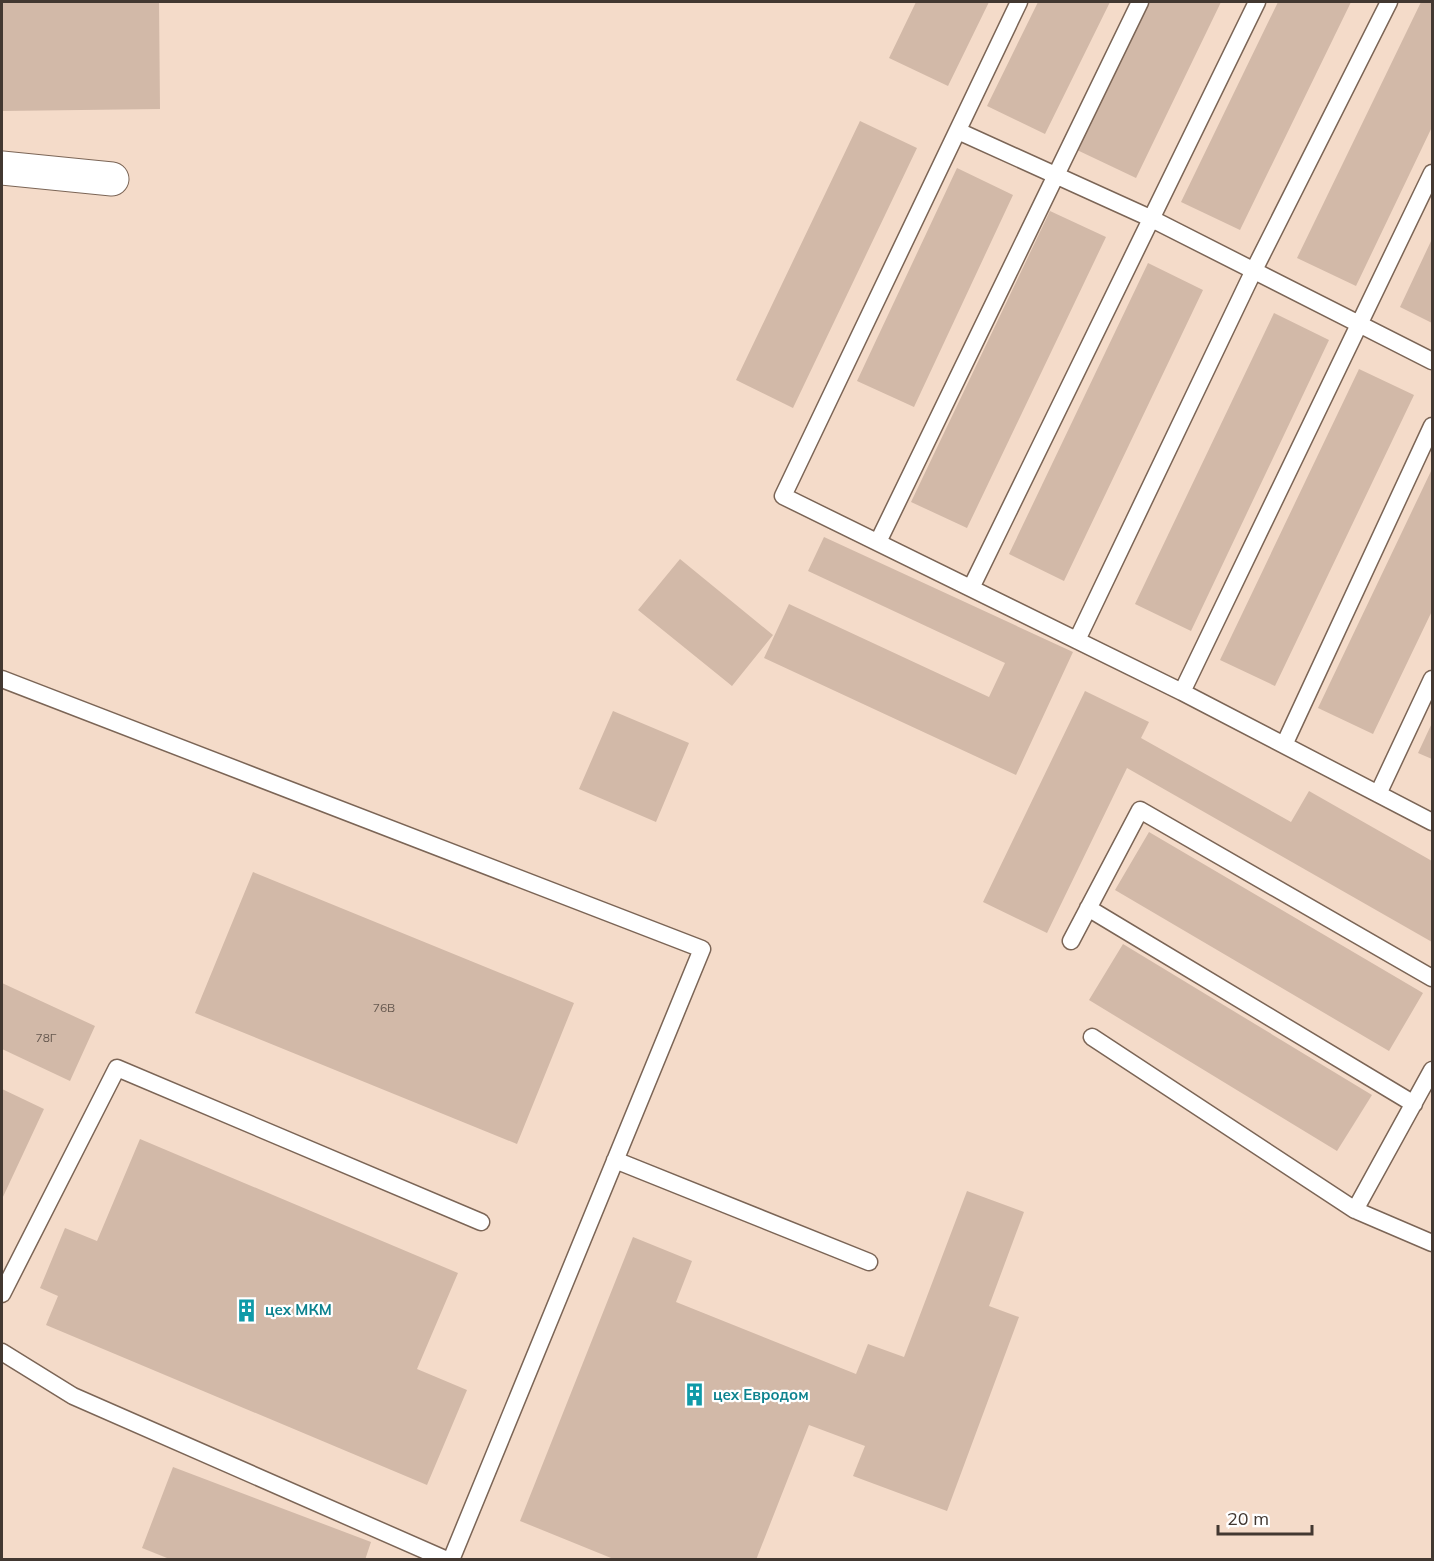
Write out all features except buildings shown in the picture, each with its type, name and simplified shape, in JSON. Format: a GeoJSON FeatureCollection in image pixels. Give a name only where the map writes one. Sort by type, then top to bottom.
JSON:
{"type":"FeatureCollection","features":[{"type":"Feature","properties":{"kind":"street"},"geometry":{"type":"LineString","coordinates":[[2,168],[112,179]]}},
{"type":"Feature","properties":{"kind":"lane"},"geometry":{"type":"LineString","coordinates":[[1019,2],[783,496],[1182,692],[1432,822]]}},
{"type":"Feature","properties":{"kind":"lane"},"geometry":{"type":"LineString","coordinates":[[878,542],[1140,2]]}},
{"type":"Feature","properties":{"kind":"lane"},"geometry":{"type":"LineString","coordinates":[[971,588],[1257,2]]}},
{"type":"Feature","properties":{"kind":"lane"},"geometry":{"type":"LineString","coordinates":[[1077,640],[1254,270],[1389,2]]}},
{"type":"Feature","properties":{"kind":"lane"},"geometry":{"type":"LineString","coordinates":[[958,130],[1150,218],[1432,361]]}},
{"type":"Feature","properties":{"kind":"lane"},"geometry":{"type":"LineString","coordinates":[[1182,692],[1432,173]]}},
{"type":"Feature","properties":{"kind":"lane"},"geometry":{"type":"LineString","coordinates":[[1284,745],[1432,426]]}},
{"type":"Feature","properties":{"kind":"lane"},"geometry":{"type":"LineString","coordinates":[[1378,794],[1432,678]]}},
{"type":"Feature","properties":{"kind":"lane"},"geometry":{"type":"LineString","coordinates":[[2,679],[702,949],[449,1560],[73,1396],[2,1352]]}},
{"type":"Feature","properties":{"kind":"lane"},"geometry":{"type":"LineString","coordinates":[[1071,941],[1140,810],[1432,978]]}},
{"type":"Feature","properties":{"kind":"lane"},"geometry":{"type":"LineString","coordinates":[[1088,909],[1414,1104]]}},
{"type":"Feature","properties":{"kind":"lane"},"geometry":{"type":"LineString","coordinates":[[1092,1037],[1354,1210],[1432,1243]]}},
{"type":"Feature","properties":{"kind":"lane"},"geometry":{"type":"LineString","coordinates":[[2,1294],[117,1068],[481,1222]]}},
{"type":"Feature","properties":{"kind":"lane"},"geometry":{"type":"LineString","coordinates":[[1354,1210],[1432,1070]]}},
{"type":"Feature","properties":{"kind":"lane"},"geometry":{"type":"LineString","coordinates":[[615,1160],[869,1262]]}},
{"type":"Feature","properties":{"kind":"place","name":"цех МКМ"},"geometry":{"type":"Point","coordinates":[247,1310]}},
{"type":"Feature","properties":{"kind":"place","name":"цех Евродом"},"geometry":{"type":"Point","coordinates":[695,1395]}}]}
